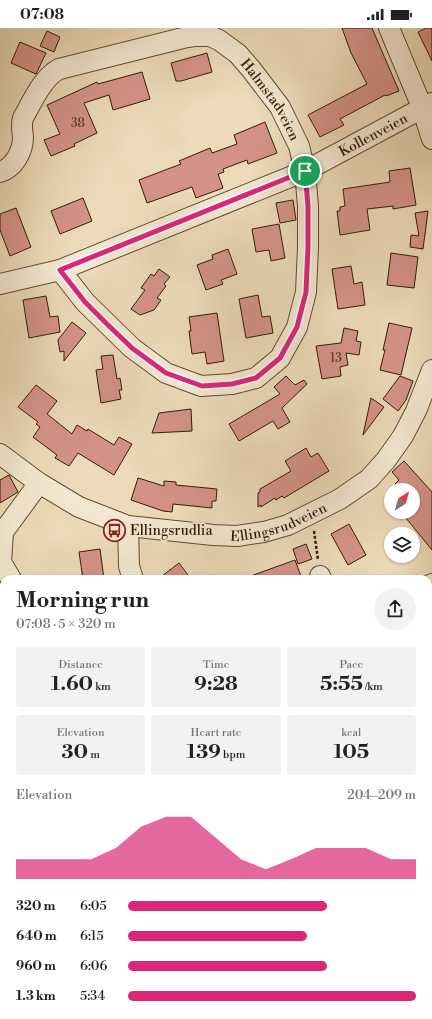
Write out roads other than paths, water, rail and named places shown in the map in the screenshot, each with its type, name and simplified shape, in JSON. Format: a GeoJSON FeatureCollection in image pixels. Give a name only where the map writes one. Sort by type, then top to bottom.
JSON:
{"type":"FeatureCollection","features":[{"type":"Feature","properties":{"kind":"street"},"geometry":{"type":"LineString","coordinates":[[389,28],[427,105],[432,139]]}},
{"type":"Feature","properties":{"kind":"street","name":"Halmstadveien"},"geometry":{"type":"LineString","coordinates":[[0,172],[8,168],[19,154],[23,139],[23,118],[46,79],[54,72],[59,69],[183,38],[212,32],[219,40],[238,54],[265,86],[280,108],[299,146],[305,171],[308,206],[306,292],[297,327],[280,358],[256,378],[232,384],[202,386],[166,373],[132,348],[85,302],[60,270]]}},
{"type":"Feature","properties":{"kind":"street","name":"Kollenveien"},"geometry":{"type":"LineString","coordinates":[[0,284],[60,270],[305,171],[427,105]]}},
{"type":"Feature","properties":{"kind":"street","name":"Ellingsrudveien"},"geometry":{"type":"LineString","coordinates":[[0,454],[39,483],[79,507],[128,526],[213,535],[237,536],[264,532],[288,525],[340,499],[369,479],[386,460],[403,436],[416,411],[432,370]]}},
{"type":"Feature","properties":{"kind":"street"},"geometry":{"type":"LineString","coordinates":[[9,575],[1,562],[3,532],[39,483]]}},
{"type":"Feature","properties":{"kind":"street"},"geometry":{"type":"LineString","coordinates":[[128,526],[129,566],[132,575]]}},
{"type":"Feature","properties":{"kind":"place","name":"Ellingsrudlia"},"geometry":{"type":"Point","coordinates":[115,530]}}]}
